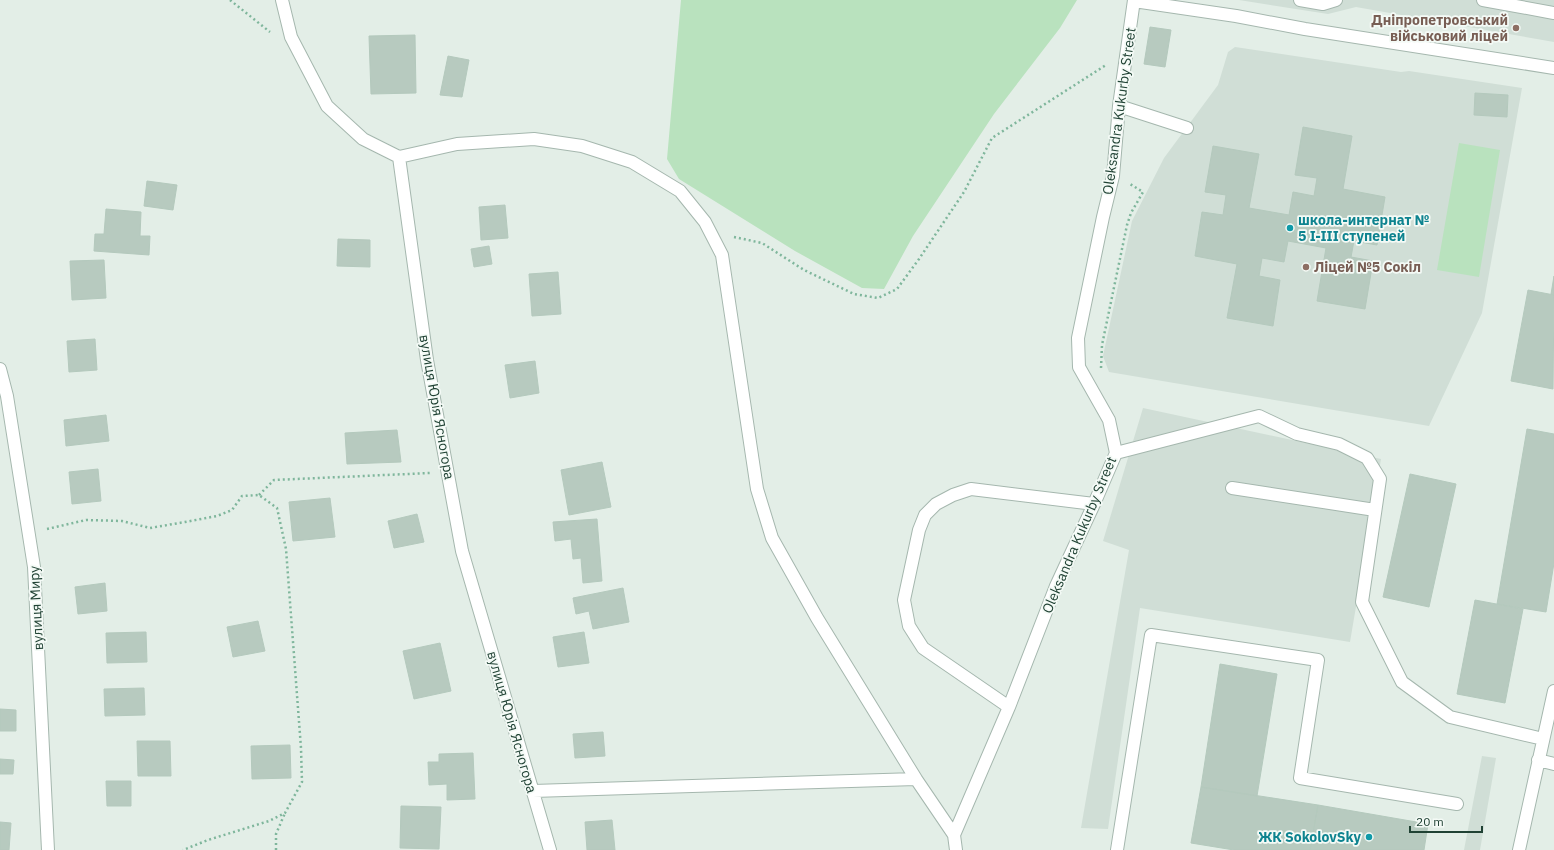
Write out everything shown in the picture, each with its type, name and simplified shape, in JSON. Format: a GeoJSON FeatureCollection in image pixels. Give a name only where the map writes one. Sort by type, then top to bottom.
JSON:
{"type":"FeatureCollection","features":[{"type":"Feature","properties":{"kind":"street"},"geometry":{"type":"LineString","coordinates":[[282,0],[291,37],[327,106],[363,139],[399,157],[457,144],[534,139],[582,146],[632,162],[680,191],[705,222],[722,255],[757,489],[772,538],[817,618],[916,779],[954,835],[956,850]]}},
{"type":"Feature","properties":{"kind":"street"},"geometry":{"type":"LineString","coordinates":[[1134,0],[1305,30],[1554,68]]}},
{"type":"Feature","properties":{"kind":"street","name":"Oleksandra Kukurby Street"},"geometry":{"type":"LineString","coordinates":[[954,835],[1008,707],[1056,586],[1116,453],[1109,420],[1079,367],[1078,338],[1113,176],[1119,106],[1134,0]]}},
{"type":"Feature","properties":{"kind":"street"},"geometry":{"type":"LineString","coordinates":[[1191,9],[1200,0]]}},
{"type":"Feature","properties":{"kind":"street"},"geometry":{"type":"LineString","coordinates":[[1300,0],[1323,4],[1336,0]]}},
{"type":"Feature","properties":{"kind":"street"},"geometry":{"type":"LineString","coordinates":[[1483,0],[1554,12]]}},
{"type":"Feature","properties":{"kind":"street"},"geometry":{"type":"LineString","coordinates":[[1119,106],[1187,128]]}},
{"type":"Feature","properties":{"kind":"street","name":"вулиця Юрія Ясногора"},"geometry":{"type":"LineString","coordinates":[[399,157],[427,360],[462,551],[550,850]]}},
{"type":"Feature","properties":{"kind":"street","name":"вулиця Миру"},"geometry":{"type":"LineString","coordinates":[[0,369],[7,396],[35,575],[48,850]]}},
{"type":"Feature","properties":{"kind":"street"},"geometry":{"type":"LineString","coordinates":[[1116,453],[1259,416],[1297,434],[1340,444],[1367,458],[1380,479],[1362,602],[1402,682],[1450,718],[1543,739]]}},
{"type":"Feature","properties":{"kind":"street"},"geometry":{"type":"LineString","coordinates":[[1232,488],[1375,510]]}},
{"type":"Feature","properties":{"kind":"street"},"geometry":{"type":"LineString","coordinates":[[1008,707],[923,648],[909,626],[904,600],[919,530],[925,515],[936,504],[953,495],[971,489],[1094,504]]}},
{"type":"Feature","properties":{"kind":"street"},"geometry":{"type":"LineString","coordinates":[[1117,850],[1151,635],[1318,660],[1300,778],[1457,804]]}},
{"type":"Feature","properties":{"kind":"street"},"geometry":{"type":"LineString","coordinates":[[1519,850],[1554,691]]}},
{"type":"Feature","properties":{"kind":"street"},"geometry":{"type":"LineString","coordinates":[[1538,760],[1554,764]]}},
{"type":"Feature","properties":{"kind":"street"},"geometry":{"type":"LineString","coordinates":[[532,791],[916,779]]}},
{"type":"Feature","properties":{"kind":"path"},"geometry":{"type":"LineString","coordinates":[[710,232],[762,243],[804,270],[847,291],[854,294],[878,298],[897,289],[919,259],[964,192],[992,138],[1127,51]]}},
{"type":"Feature","properties":{"kind":"path"},"geometry":{"type":"LineString","coordinates":[[1101,369],[1102,345],[1127,225],[1131,213],[1142,192],[1130,184],[1113,176]]}},
{"type":"Feature","properties":{"kind":"path"},"geometry":{"type":"LineString","coordinates":[[259,495],[274,480],[448,472]]}},
{"type":"Feature","properties":{"kind":"path"},"geometry":{"type":"LineString","coordinates":[[29,533],[86,520],[122,521],[150,528],[185,522],[217,516],[232,510],[242,496],[259,495],[276,508],[286,549],[302,776],[302,782],[285,813],[276,834],[276,850]]}},
{"type":"Feature","properties":{"kind":"path"},"geometry":{"type":"LineString","coordinates":[[182,850],[208,840],[269,821],[285,813]]}},
{"type":"Feature","properties":{"kind":"shaded area","name":"Дніпропетровський військовий ліцей"},"geometry":{"type":"Polygon","coordinates":[[[1239,0],[1554,0],[1554,42],[1356,7],[1328,14],[1239,0]]]}},
{"type":"Feature","properties":{"kind":"shaded area","name":"Ліцей №5 Сокіл"},"geometry":{"type":"Polygon","coordinates":[[[1235,47],[1401,72],[1409,71],[1522,88],[1482,313],[1429,426],[1109,372],[1103,356],[1132,221],[1164,158],[1218,85],[1228,52],[1235,47]]]}},
{"type":"Feature","properties":{"kind":"shaded area"},"geometry":{"type":"Polygon","coordinates":[[[1143,408],[1381,459],[1350,642],[1140,608],[1108,829],[1081,828],[1129,550],[1103,541],[1143,408]]]}},
{"type":"Feature","properties":{"kind":"shaded area"},"geometry":{"type":"Polygon","coordinates":[[[1482,756],[1496,758],[1480,850],[1464,850],[1482,756]]]}},
{"type":"Feature","properties":{"kind":"green space"},"geometry":{"type":"Polygon","coordinates":[[[681,0],[1077,0],[1060,28],[994,114],[913,236],[884,289],[862,288],[795,251],[679,179],[667,159],[681,0]]]}},
{"type":"Feature","properties":{"kind":"green space"},"geometry":{"type":"Polygon","coordinates":[[[1459,143],[1500,150],[1479,277],[1437,270],[1459,143]]]}},
{"type":"Feature","properties":{"kind":"building"},"geometry":{"type":"Polygon","coordinates":[[[1150,27],[1171,30],[1165,67],[1144,64],[1150,27]]]}},
{"type":"Feature","properties":{"kind":"building"},"geometry":{"type":"Polygon","coordinates":[[[415,35],[416,93],[371,94],[369,36],[415,35]]]}},
{"type":"Feature","properties":{"kind":"building"},"geometry":{"type":"Polygon","coordinates":[[[448,56],[469,60],[462,97],[440,95],[448,56]]]}},
{"type":"Feature","properties":{"kind":"building"},"geometry":{"type":"Polygon","coordinates":[[[1475,93],[1508,95],[1507,117],[1474,115],[1475,93]]]}},
{"type":"Feature","properties":{"kind":"building","name":"школа-интернат № 5 I-III ступеней"},"geometry":{"type":"Polygon","coordinates":[[[1303,127],[1352,136],[1343,189],[1385,197],[1377,245],[1354,241],[1351,257],[1373,261],[1365,309],[1317,301],[1326,248],[1288,241],[1284,262],[1262,258],[1259,276],[1280,280],[1273,326],[1227,318],[1237,264],[1195,256],[1202,212],[1223,215],[1226,195],[1205,192],[1213,146],[1259,154],[1249,208],[1289,215],[1293,192],[1314,196],[1317,178],[1295,175],[1303,127]]]}},
{"type":"Feature","properties":{"kind":"building"},"geometry":{"type":"Polygon","coordinates":[[[147,181],[177,185],[173,210],[144,206],[147,181]]]}},
{"type":"Feature","properties":{"kind":"building"},"geometry":{"type":"Polygon","coordinates":[[[505,205],[508,238],[481,240],[479,207],[505,205]]]}},
{"type":"Feature","properties":{"kind":"building"},"geometry":{"type":"Polygon","coordinates":[[[106,209],[141,212],[140,236],[150,236],[149,255],[94,251],[95,234],[104,234],[106,209]]]}},
{"type":"Feature","properties":{"kind":"building"},"geometry":{"type":"Polygon","coordinates":[[[338,239],[370,240],[370,267],[337,266],[338,239]]]}},
{"type":"Feature","properties":{"kind":"building"},"geometry":{"type":"Polygon","coordinates":[[[489,246],[492,264],[474,267],[471,249],[489,246]]]}},
{"type":"Feature","properties":{"kind":"building"},"geometry":{"type":"Polygon","coordinates":[[[104,260],[106,298],[72,300],[70,261],[104,260]]]}},
{"type":"Feature","properties":{"kind":"building"},"geometry":{"type":"Polygon","coordinates":[[[558,272],[561,314],[532,316],[529,274],[558,272]]]}},
{"type":"Feature","properties":{"kind":"building"},"geometry":{"type":"Polygon","coordinates":[[[1554,276],[1554,295],[1551,294],[1554,276]]]}},
{"type":"Feature","properties":{"kind":"building"},"geometry":{"type":"Polygon","coordinates":[[[1528,290],[1554,295],[1553,389],[1511,381],[1528,290]]]}},
{"type":"Feature","properties":{"kind":"building"},"geometry":{"type":"Polygon","coordinates":[[[95,339],[97,370],[69,372],[67,341],[95,339]]]}},
{"type":"Feature","properties":{"kind":"building"},"geometry":{"type":"Polygon","coordinates":[[[535,361],[539,393],[510,398],[505,365],[535,361]]]}},
{"type":"Feature","properties":{"kind":"building"},"geometry":{"type":"Polygon","coordinates":[[[106,415],[109,441],[66,446],[64,420],[106,415]]]}},
{"type":"Feature","properties":{"kind":"building"},"geometry":{"type":"Polygon","coordinates":[[[1527,429],[1554,434],[1554,563],[1546,612],[1497,604],[1527,429]]]}},
{"type":"Feature","properties":{"kind":"building"},"geometry":{"type":"Polygon","coordinates":[[[397,430],[401,462],[347,464],[345,433],[397,430]]]}},
{"type":"Feature","properties":{"kind":"building"},"geometry":{"type":"Polygon","coordinates":[[[602,462],[611,507],[569,515],[561,470],[602,462]]]}},
{"type":"Feature","properties":{"kind":"building"},"geometry":{"type":"Polygon","coordinates":[[[98,469],[101,501],[72,504],[69,472],[98,469]]]}},
{"type":"Feature","properties":{"kind":"building"},"geometry":{"type":"Polygon","coordinates":[[[1410,474],[1456,484],[1429,607],[1383,597],[1410,474]]]}},
{"type":"Feature","properties":{"kind":"building"},"geometry":{"type":"Polygon","coordinates":[[[330,498],[335,537],[293,541],[289,502],[330,498]]]}},
{"type":"Feature","properties":{"kind":"building"},"geometry":{"type":"Polygon","coordinates":[[[417,514],[424,542],[394,548],[388,521],[417,514]]]}},
{"type":"Feature","properties":{"kind":"building"},"geometry":{"type":"Polygon","coordinates":[[[597,519],[602,581],[583,583],[581,558],[573,559],[571,539],[555,541],[553,522],[597,519]]]}},
{"type":"Feature","properties":{"kind":"building"},"geometry":{"type":"Polygon","coordinates":[[[105,583],[107,611],[78,614],[75,587],[105,583]]]}},
{"type":"Feature","properties":{"kind":"building"},"geometry":{"type":"Polygon","coordinates":[[[623,588],[629,622],[593,629],[589,611],[576,614],[573,598],[623,588]]]}},
{"type":"Feature","properties":{"kind":"building"},"geometry":{"type":"Polygon","coordinates":[[[1475,600],[1523,609],[1505,703],[1457,694],[1475,600]]]}},
{"type":"Feature","properties":{"kind":"building"},"geometry":{"type":"Polygon","coordinates":[[[258,621],[265,651],[233,657],[227,627],[258,621]]]}},
{"type":"Feature","properties":{"kind":"building"},"geometry":{"type":"Polygon","coordinates":[[[146,632],[147,662],[107,663],[106,633],[146,632]]]}},
{"type":"Feature","properties":{"kind":"building"},"geometry":{"type":"Polygon","coordinates":[[[584,632],[589,663],[558,667],[553,637],[584,632]]]}},
{"type":"Feature","properties":{"kind":"building"},"geometry":{"type":"Polygon","coordinates":[[[440,643],[451,691],[414,699],[403,651],[440,643]]]}},
{"type":"Feature","properties":{"kind":"building"},"geometry":{"type":"Polygon","coordinates":[[[1220,664],[1277,674],[1257,796],[1201,787],[1220,664]]]}},
{"type":"Feature","properties":{"kind":"building"},"geometry":{"type":"Polygon","coordinates":[[[144,688],[145,715],[105,716],[104,689],[144,688]]]}},
{"type":"Feature","properties":{"kind":"building"},"geometry":{"type":"Polygon","coordinates":[[[0,709],[16,710],[16,731],[0,731],[0,709]]]}},
{"type":"Feature","properties":{"kind":"building"},"geometry":{"type":"Polygon","coordinates":[[[603,732],[605,756],[575,758],[573,734],[603,732]]]}},
{"type":"Feature","properties":{"kind":"building"},"geometry":{"type":"Polygon","coordinates":[[[137,741],[170,741],[171,776],[138,776],[137,741]]]}},
{"type":"Feature","properties":{"kind":"building"},"geometry":{"type":"Polygon","coordinates":[[[290,745],[291,778],[252,779],[251,746],[290,745]]]}},
{"type":"Feature","properties":{"kind":"building"},"geometry":{"type":"Polygon","coordinates":[[[473,753],[475,799],[447,800],[447,784],[429,785],[428,762],[439,762],[439,754],[473,753]]]}},
{"type":"Feature","properties":{"kind":"building"},"geometry":{"type":"Polygon","coordinates":[[[0,759],[14,760],[13,774],[0,774],[0,759]]]}},
{"type":"Feature","properties":{"kind":"building"},"geometry":{"type":"Polygon","coordinates":[[[106,781],[131,781],[131,806],[107,806],[106,781]]]}},
{"type":"Feature","properties":{"kind":"building"},"geometry":{"type":"Polygon","coordinates":[[[1201,787],[1318,805],[1310,850],[1234,850],[1191,843],[1201,787]]]}},
{"type":"Feature","properties":{"kind":"building","name":"ЖК SokolovSky"},"geometry":{"type":"Polygon","coordinates":[[[1318,805],[1428,824],[1424,850],[1310,850],[1318,805]]]}},
{"type":"Feature","properties":{"kind":"building"},"geometry":{"type":"Polygon","coordinates":[[[401,806],[441,807],[439,849],[400,848],[401,806]]]}},
{"type":"Feature","properties":{"kind":"building"},"geometry":{"type":"Polygon","coordinates":[[[612,820],[615,850],[587,850],[585,822],[612,820]]]}},
{"type":"Feature","properties":{"kind":"building"},"geometry":{"type":"Polygon","coordinates":[[[0,822],[11,823],[9,850],[0,850],[0,822]]]}},
{"type":"Feature","properties":{"kind":"place","name":"Дніпропетровський військовий ліцей"},"geometry":{"type":"Point","coordinates":[1516,28]}},
{"type":"Feature","properties":{"kind":"place","name":"школа-интернат № 5 I-III ступеней"},"geometry":{"type":"Point","coordinates":[1290,228]}},
{"type":"Feature","properties":{"kind":"place","name":"Ліцей №5 Сокіл"},"geometry":{"type":"Point","coordinates":[1306,267]}},
{"type":"Feature","properties":{"kind":"place","name":"ЖК SokolovSky"},"geometry":{"type":"Point","coordinates":[1369,837]}}]}
